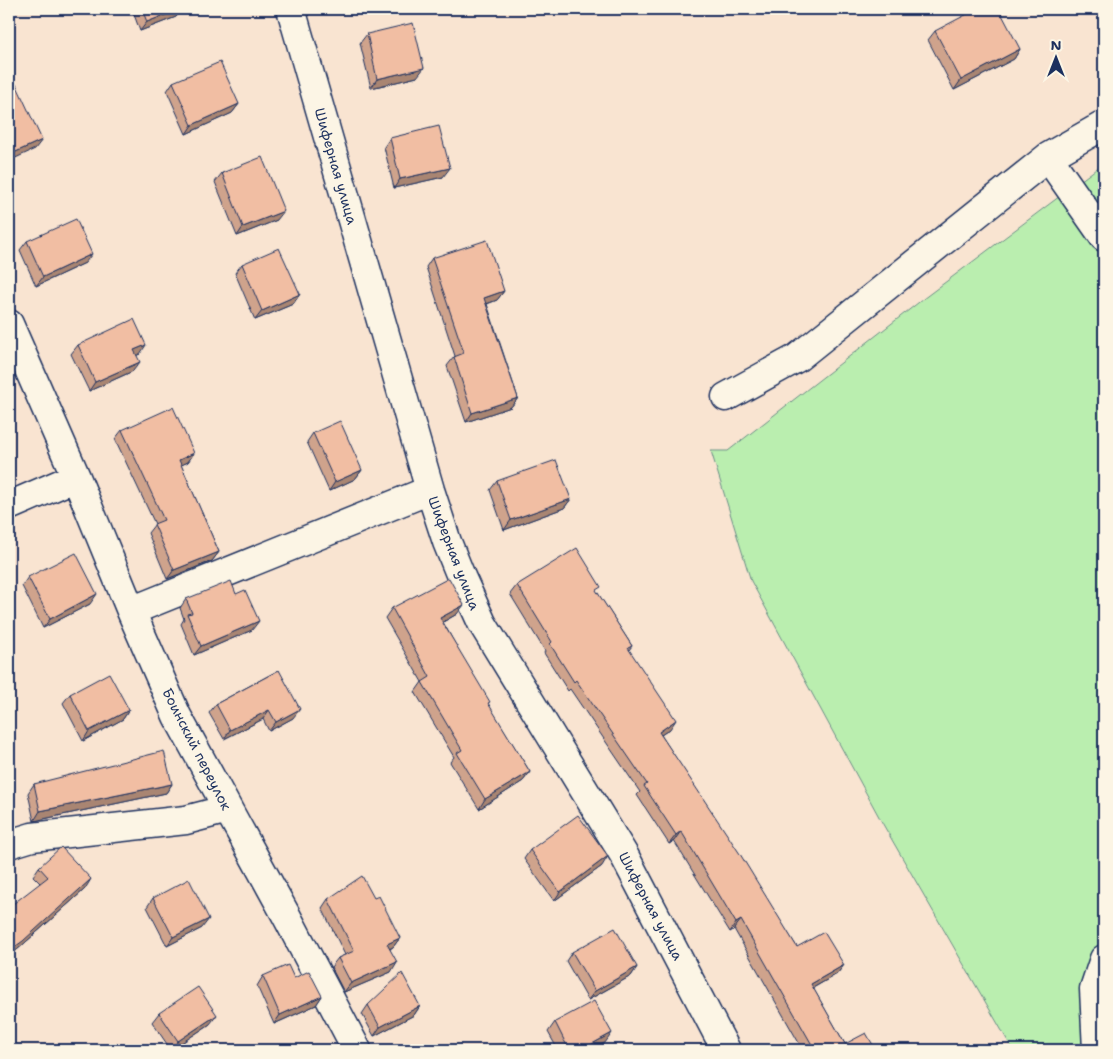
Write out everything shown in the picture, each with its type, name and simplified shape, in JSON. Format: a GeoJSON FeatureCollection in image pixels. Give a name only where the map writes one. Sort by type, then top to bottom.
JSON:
{"type":"FeatureCollection","features":[{"type":"Feature","properties":{"kind":"street","name":"Шиферная улица"},"geometry":{"type":"LineString","coordinates":[[290,9],[430,490],[462,579],[482,623],[624,855],[726,1050]]}},
{"type":"Feature","properties":{"kind":"street"},"geometry":{"type":"LineString","coordinates":[[726,398],[797,358],[1048,157],[1104,125]]}},
{"type":"Feature","properties":{"kind":"street"},"geometry":{"type":"LineString","coordinates":[[1048,157],[1104,237]]}},
{"type":"Feature","properties":{"kind":"street","name":"Боинский переулок"},"geometry":{"type":"LineString","coordinates":[[9,324],[177,716],[357,1050]]}},
{"type":"Feature","properties":{"kind":"street"},"geometry":{"type":"LineString","coordinates":[[9,506],[76,477]]}},
{"type":"Feature","properties":{"kind":"street"},"geometry":{"type":"LineString","coordinates":[[132,611],[430,490]]}},
{"type":"Feature","properties":{"kind":"street"},"geometry":{"type":"LineString","coordinates":[[9,844],[32,837],[186,820],[228,809]]}},
{"type":"Feature","properties":{"kind":"street"},"geometry":{"type":"LineString","coordinates":[[1097,1050],[1094,989],[1104,959]]}},
{"type":"Feature","properties":{"kind":"green space"},"geometry":{"type":"Polygon","coordinates":[[[1104,163],[1104,1050],[1013,1050],[884,826],[751,581],[711,451],[728,451],[923,299],[1104,163]]]}},
{"type":"Feature","properties":{"kind":"building"},"geometry":{"type":"Polygon","coordinates":[[[142,9],[180,9],[147,22],[142,9]]]}},
{"type":"Feature","properties":{"kind":"building"},"geometry":{"type":"Polygon","coordinates":[[[977,9],[999,9],[1020,49],[961,80],[935,31],[977,9]]]}},
{"type":"Feature","properties":{"kind":"building"},"geometry":{"type":"Polygon","coordinates":[[[413,23],[424,68],[377,79],[367,34],[413,23]]]}},
{"type":"Feature","properties":{"kind":"building"},"geometry":{"type":"Polygon","coordinates":[[[220,62],[239,104],[192,125],[173,82],[220,62]]]}},
{"type":"Feature","properties":{"kind":"building"},"geometry":{"type":"Polygon","coordinates":[[[16,84],[42,140],[9,155],[9,87],[16,84]]]}},
{"type":"Feature","properties":{"kind":"building"},"geometry":{"type":"Polygon","coordinates":[[[439,126],[450,168],[400,179],[390,138],[439,126]]]}},
{"type":"Feature","properties":{"kind":"building"},"geometry":{"type":"Polygon","coordinates":[[[262,157],[284,211],[243,227],[222,173],[262,157]]]}},
{"type":"Feature","properties":{"kind":"building"},"geometry":{"type":"Polygon","coordinates":[[[76,219],[92,254],[43,277],[27,241],[76,219]]]}},
{"type":"Feature","properties":{"kind":"building"},"geometry":{"type":"Polygon","coordinates":[[[487,240],[504,291],[484,298],[518,398],[472,413],[454,357],[464,353],[432,258],[487,240]]]}},
{"type":"Feature","properties":{"kind":"building"},"geometry":{"type":"Polygon","coordinates":[[[279,248],[300,294],[262,311],[242,264],[279,248]]]}},
{"type":"Feature","properties":{"kind":"building"},"geometry":{"type":"Polygon","coordinates":[[[134,319],[146,345],[134,350],[140,362],[95,382],[78,345],[134,319]]]}},
{"type":"Feature","properties":{"kind":"building"},"geometry":{"type":"Polygon","coordinates":[[[173,407],[194,453],[179,460],[219,552],[174,570],[154,524],[164,520],[122,430],[173,407]]]}},
{"type":"Feature","properties":{"kind":"building"},"geometry":{"type":"Polygon","coordinates":[[[340,421],[362,470],[335,482],[313,433],[340,421]]]}},
{"type":"Feature","properties":{"kind":"building"},"geometry":{"type":"Polygon","coordinates":[[[556,460],[571,499],[511,520],[497,481],[556,460]]]}},
{"type":"Feature","properties":{"kind":"building"},"geometry":{"type":"Polygon","coordinates":[[[577,548],[601,587],[596,590],[632,646],[628,648],[676,720],[659,732],[740,854],[797,947],[824,932],[844,965],[811,984],[845,1044],[866,1033],[876,1050],[815,1050],[741,920],[736,923],[681,831],[676,835],[644,786],[647,784],[576,680],[574,682],[550,644],[552,642],[517,585],[577,548]]]}},
{"type":"Feature","properties":{"kind":"building"},"geometry":{"type":"Polygon","coordinates":[[[76,553],[97,594],[50,619],[28,577],[76,553]]]}},
{"type":"Feature","properties":{"kind":"building"},"geometry":{"type":"Polygon","coordinates":[[[449,578],[464,605],[440,618],[530,772],[485,799],[457,753],[462,750],[422,682],[430,677],[392,608],[449,578]]]}},
{"type":"Feature","properties":{"kind":"building"},"geometry":{"type":"Polygon","coordinates":[[[231,581],[236,594],[245,590],[259,621],[201,646],[187,614],[192,613],[186,599],[231,581]]]}},
{"type":"Feature","properties":{"kind":"building"},"geometry":{"type":"Polygon","coordinates":[[[279,670],[300,709],[276,722],[269,710],[230,730],[216,704],[279,670]]]}},
{"type":"Feature","properties":{"kind":"building"},"geometry":{"type":"Polygon","coordinates":[[[109,673],[129,710],[89,731],[70,694],[109,673]]]}},
{"type":"Feature","properties":{"kind":"building"},"geometry":{"type":"Polygon","coordinates":[[[164,751],[172,784],[40,811],[34,784],[164,751]]]}},
{"type":"Feature","properties":{"kind":"building"},"geometry":{"type":"Polygon","coordinates":[[[578,815],[608,856],[560,892],[530,850],[578,815]]]}},
{"type":"Feature","properties":{"kind":"building"},"geometry":{"type":"Polygon","coordinates":[[[61,847],[91,879],[23,941],[9,951],[9,907],[48,877],[39,867],[61,847]]]}},
{"type":"Feature","properties":{"kind":"building"},"geometry":{"type":"Polygon","coordinates":[[[362,876],[374,898],[379,896],[400,938],[387,944],[397,962],[351,983],[338,958],[354,951],[328,899],[362,876]]]}},
{"type":"Feature","properties":{"kind":"building"},"geometry":{"type":"Polygon","coordinates":[[[189,879],[209,919],[173,937],[153,898],[189,879]]]}},
{"type":"Feature","properties":{"kind":"building"},"geometry":{"type":"Polygon","coordinates":[[[615,928],[637,967],[595,991],[572,952],[615,928]]]}},
{"type":"Feature","properties":{"kind":"building"},"geometry":{"type":"Polygon","coordinates":[[[288,965],[294,978],[309,971],[322,996],[280,1015],[263,976],[288,965]]]}},
{"type":"Feature","properties":{"kind":"building"},"geometry":{"type":"Polygon","coordinates":[[[402,973],[420,1006],[380,1027],[368,1005],[402,973]]]}},
{"type":"Feature","properties":{"kind":"building"},"geometry":{"type":"Polygon","coordinates":[[[198,987],[217,1015],[178,1041],[159,1013],[198,987]]]}},
{"type":"Feature","properties":{"kind":"building"},"geometry":{"type":"Polygon","coordinates":[[[594,1001],[612,1033],[581,1050],[569,1050],[555,1022],[594,1001]]]}}]}
